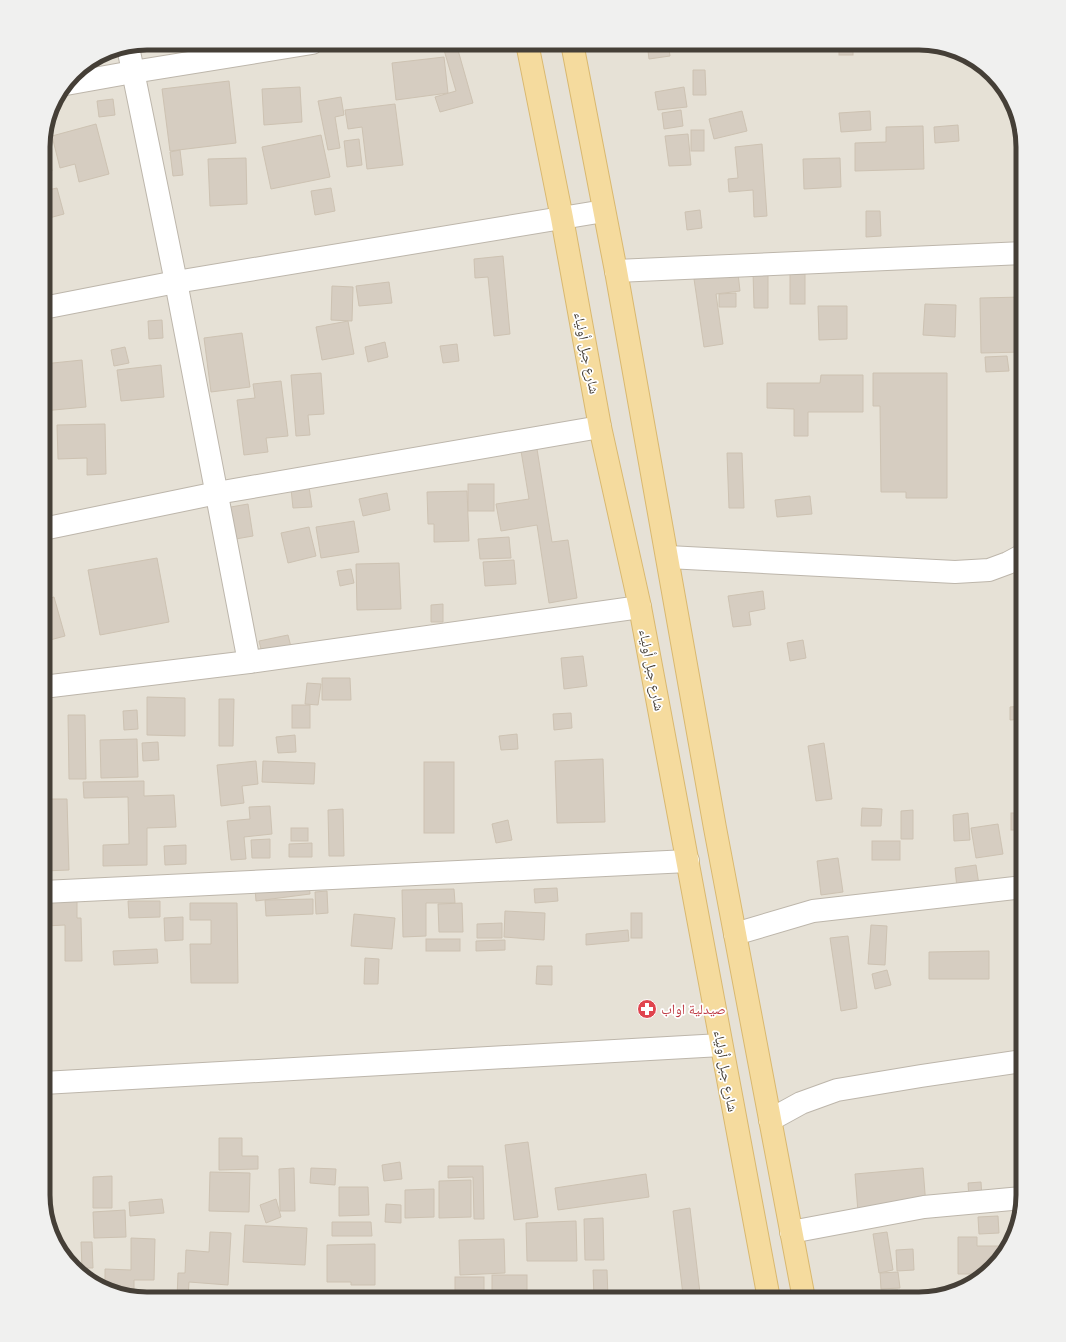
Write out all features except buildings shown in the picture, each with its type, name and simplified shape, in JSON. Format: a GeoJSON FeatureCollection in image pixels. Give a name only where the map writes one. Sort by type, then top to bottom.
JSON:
{"type":"FeatureCollection","features":[{"type":"Feature","properties":{"kind":"main road","name":"شارع جبل أولياء"},"geometry":{"type":"LineString","coordinates":[[528,50],[562,218],[600,427],[640,607],[768,1292]]}},
{"type":"Feature","properties":{"kind":"main road"},"geometry":{"type":"LineString","coordinates":[[573,50],[616,271],[714,820],[803,1292]]}},
{"type":"Feature","properties":{"kind":"street"},"geometry":{"type":"LineString","coordinates":[[75,82],[269,50]]}},
{"type":"Feature","properties":{"kind":"street"},"geometry":{"type":"LineString","coordinates":[[129,52],[176,282],[249,662]]}},
{"type":"Feature","properties":{"kind":"street"},"geometry":{"type":"LineString","coordinates":[[50,307],[176,282],[604,211]]}},
{"type":"Feature","properties":{"kind":"street"},"geometry":{"type":"LineString","coordinates":[[616,271],[1016,253]]}},
{"type":"Feature","properties":{"kind":"street"},"geometry":{"type":"LineString","coordinates":[[50,528],[217,493],[600,427]]}},
{"type":"Feature","properties":{"kind":"street"},"geometry":{"type":"LineString","coordinates":[[668,557],[955,572],[989,570],[1016,559]]}},
{"type":"Feature","properties":{"kind":"street"},"geometry":{"type":"LineString","coordinates":[[50,686],[249,662],[640,607]]}},
{"type":"Feature","properties":{"kind":"street"},"geometry":{"type":"LineString","coordinates":[[50,892],[688,861]]}},
{"type":"Feature","properties":{"kind":"street"},"geometry":{"type":"LineString","coordinates":[[735,934],[812,911],[1016,888]]}},
{"type":"Feature","properties":{"kind":"street"},"geometry":{"type":"LineString","coordinates":[[50,1083],[721,1045]]}},
{"type":"Feature","properties":{"kind":"street"},"geometry":{"type":"LineString","coordinates":[[770,1120],[801,1103],[837,1090],[921,1076],[1016,1063]]}},
{"type":"Feature","properties":{"kind":"street"},"geometry":{"type":"LineString","coordinates":[[791,1232],[924,1207],[1016,1199]]}},
{"type":"Feature","properties":{"kind":"shaded area"},"geometry":{"type":"Polygon","coordinates":[[[926,50],[950,55],[968,63],[988,78],[1000,93],[1009,110],[1013,122],[1016,147],[1016,1195],[1013,1220],[1003,1244],[988,1264],[973,1276],[944,1289],[919,1292],[147,1292],[122,1289],[104,1282],[83,1268],[66,1249],[57,1232],[53,1220],[50,1195],[50,140],[57,110],[66,93],[74,83],[98,63],[122,53],[134,51],[926,50]]]}},
{"type":"Feature","properties":{"kind":"place","name":"صيدلية اواب"},"geometry":{"type":"Point","coordinates":[647,1009]}}]}
